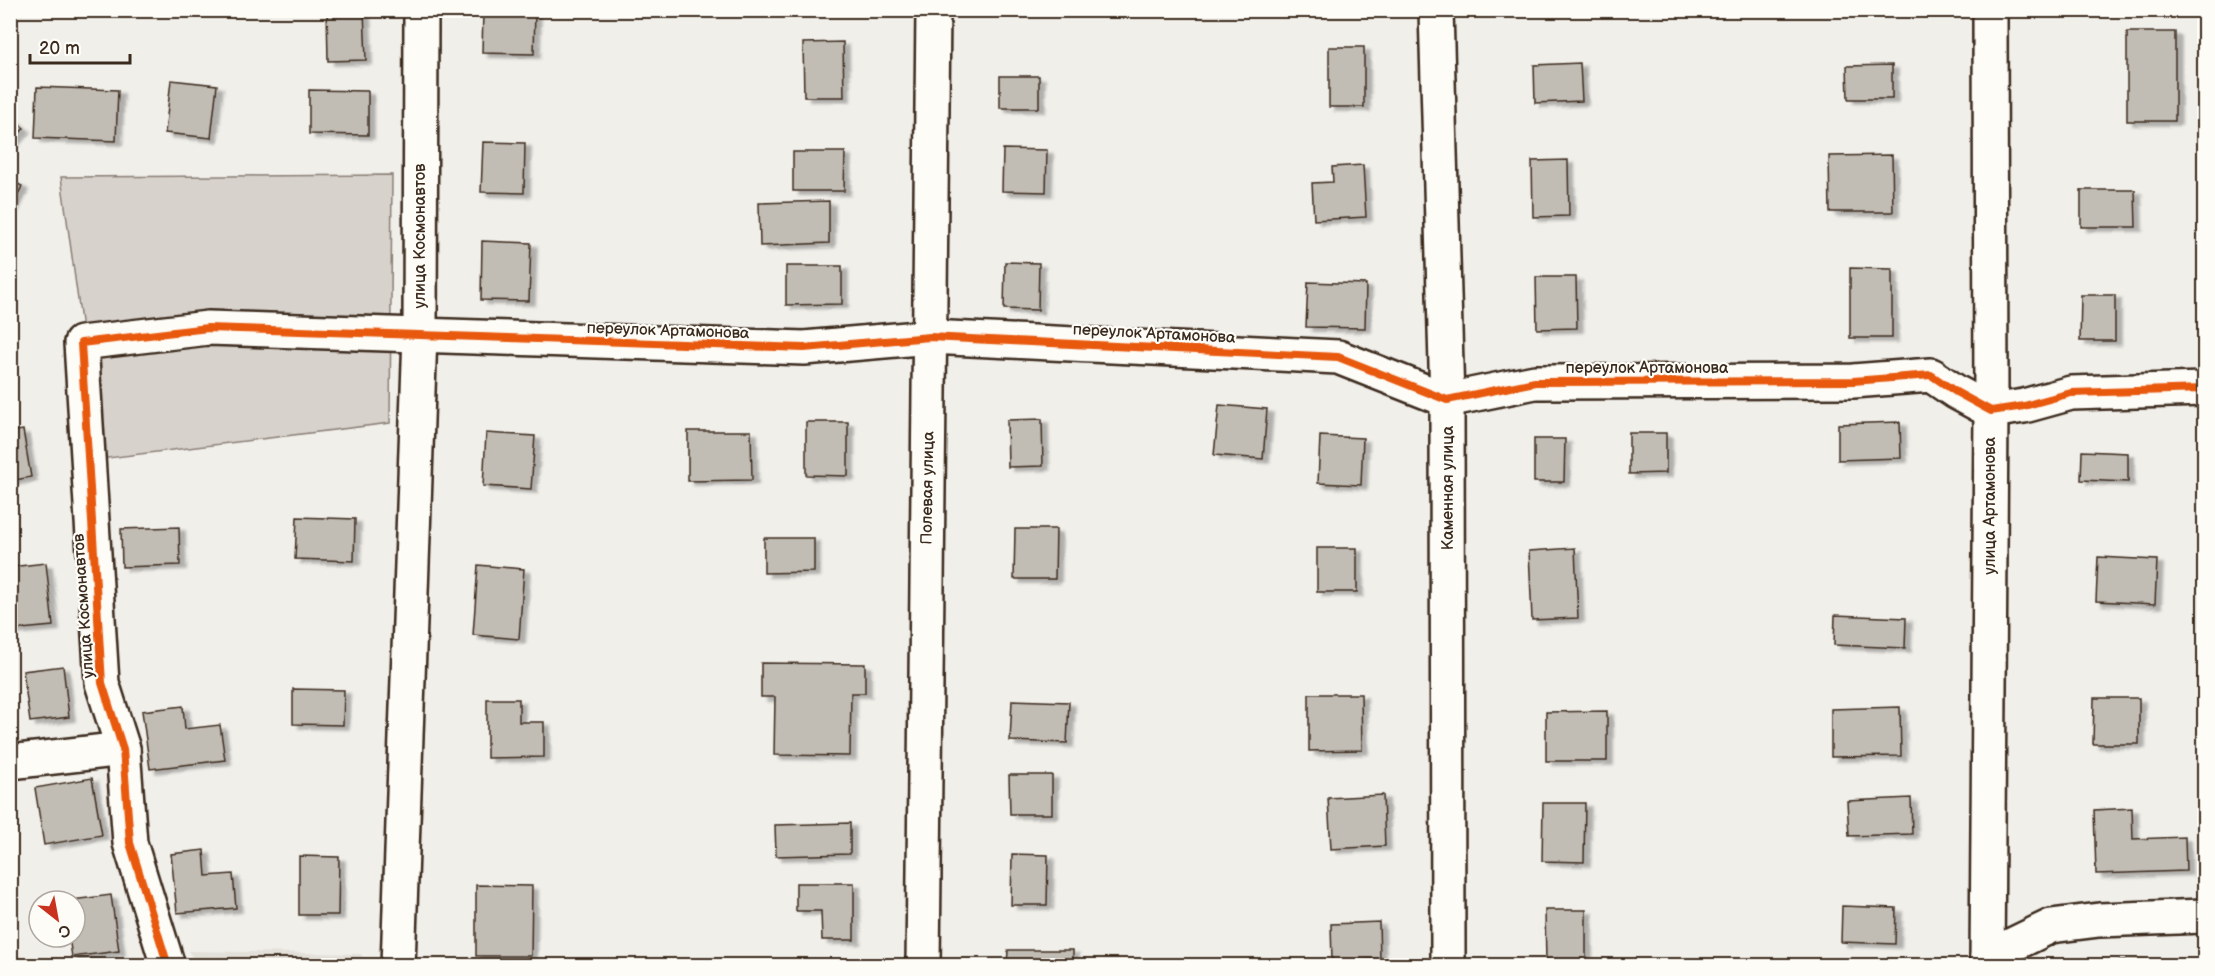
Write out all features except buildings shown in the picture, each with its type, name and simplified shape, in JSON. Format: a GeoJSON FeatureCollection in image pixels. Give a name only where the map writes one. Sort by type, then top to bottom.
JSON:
{"type":"FeatureCollection","features":[{"type":"Feature","properties":{"kind":"street","name":"улица Космонавтов"},"geometry":{"type":"LineString","coordinates":[[398,966],[420,334],[421,10]]}},
{"type":"Feature","properties":{"kind":"street","name":"Полевая улица"},"geometry":{"type":"LineString","coordinates":[[923,966],[933,10]]}},
{"type":"Feature","properties":{"kind":"street","name":"Каменная улица"},"geometry":{"type":"LineString","coordinates":[[1436,10],[1447,400],[1448,966]]}},
{"type":"Feature","properties":{"kind":"street","name":"улица Артамонова"},"geometry":{"type":"LineString","coordinates":[[1987,961],[1991,411],[1990,10]]}},
{"type":"Feature","properties":{"kind":"street","name":"переулок Артамонова"},"geometry":{"type":"LineString","coordinates":[[81,344],[208,328],[804,348],[930,337],[1338,357],[1447,400],[1535,382],[1853,381],[1931,375],[1991,411]]}},
{"type":"Feature","properties":{"kind":"street","name":"улица Космонавтов"},"geometry":{"type":"LineString","coordinates":[[81,344],[102,682],[123,749],[130,843],[168,966]]}},
{"type":"Feature","properties":{"kind":"street"},"geometry":{"type":"LineString","coordinates":[[1991,411],[2024,406],[2071,393],[2205,389]]}},
{"type":"Feature","properties":{"kind":"street"},"geometry":{"type":"LineString","coordinates":[[10,762],[123,749]]}},
{"type":"Feature","properties":{"kind":"street"},"geometry":{"type":"LineString","coordinates":[[1987,961],[2051,926],[2099,920],[2205,916]]}},
{"type":"Feature","properties":{"kind":"shaded area"},"geometry":{"type":"Polygon","coordinates":[[[392,175],[390,423],[100,459],[61,177],[392,175]]]}},
{"type":"Feature","properties":{"kind":"shaded area"},"geometry":{"type":"Polygon","coordinates":[[[188,951],[361,954],[365,965],[199,965],[188,951]]]}},
{"type":"Feature","properties":{"kind":"cycle path"},"geometry":{"type":"LineString","coordinates":[[168,966],[130,843],[123,749],[102,683],[81,343],[208,328],[804,348],[930,337],[1338,357],[1447,400],[1535,382],[1853,381],[1931,375],[1991,411],[2024,406],[2071,393],[2204,389]]}}]}
